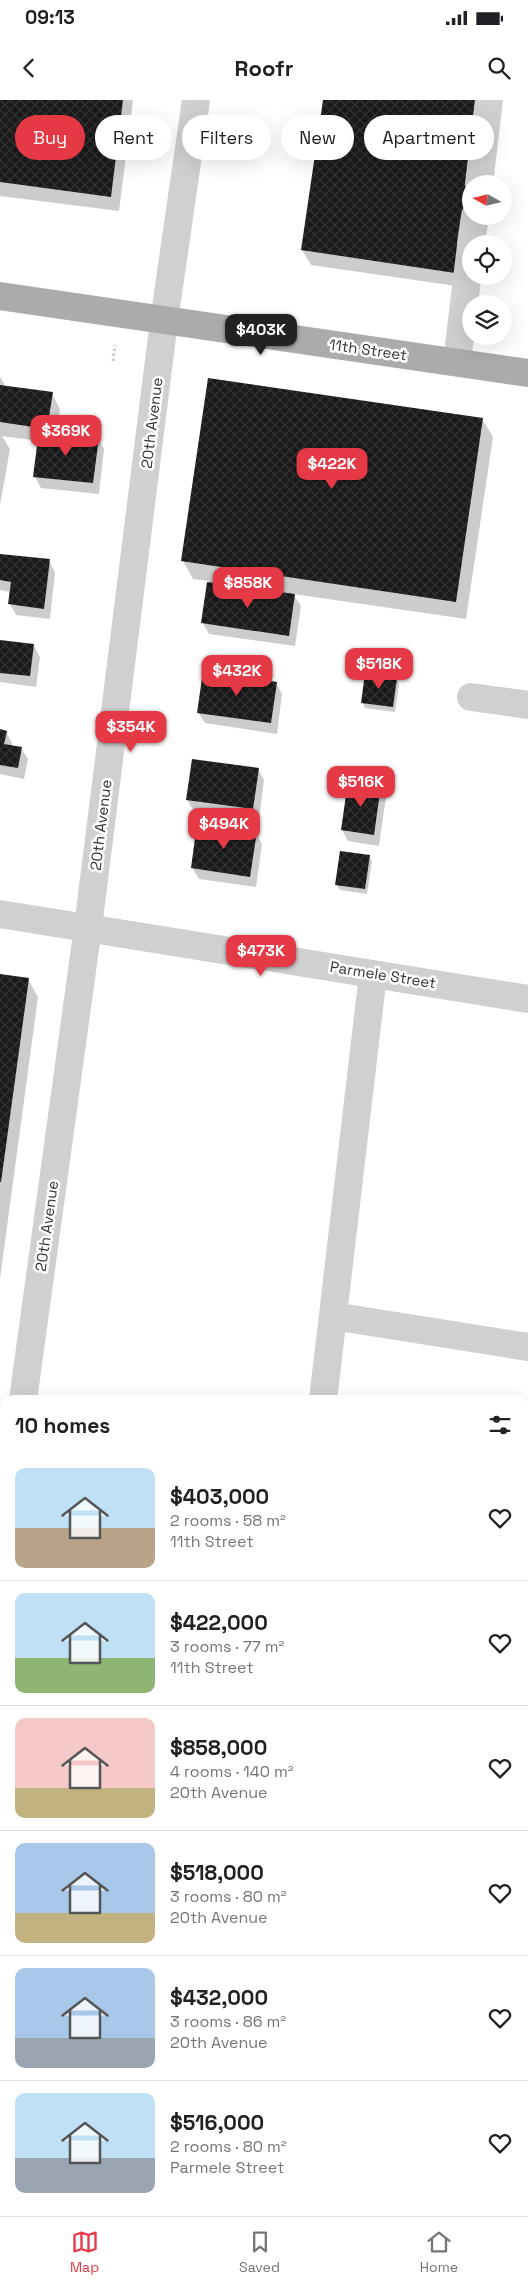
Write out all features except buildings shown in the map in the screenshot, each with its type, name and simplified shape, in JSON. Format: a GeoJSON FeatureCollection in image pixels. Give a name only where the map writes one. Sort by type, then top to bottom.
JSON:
{"type":"FeatureCollection","features":[{"type":"Feature","properties":{"kind":"main road","name":"11th Street"},"geometry":{"type":"LineString","coordinates":[[0,296],[528,373]]}},
{"type":"Feature","properties":{"kind":"street","name":"20th Avenue"},"geometry":{"type":"LineString","coordinates":[[24,1395],[88,927],[164,321],[196,100]]}},
{"type":"Feature","properties":{"kind":"street"},"geometry":{"type":"LineString","coordinates":[[480,175],[490,100]]}},
{"type":"Feature","properties":{"kind":"street"},"geometry":{"type":"LineString","coordinates":[[457,362],[466,285]]}},
{"type":"Feature","properties":{"kind":"street"},"geometry":{"type":"LineString","coordinates":[[471,698],[528,705]]}},
{"type":"Feature","properties":{"kind":"street","name":"Parmele Street"},"geometry":{"type":"LineString","coordinates":[[0,914],[528,999]]}},
{"type":"Feature","properties":{"kind":"street"},"geometry":{"type":"LineString","coordinates":[[324,1395],[374,974]]}},
{"type":"Feature","properties":{"kind":"street"},"geometry":{"type":"LineString","coordinates":[[333,1316],[528,1347]]}}]}
